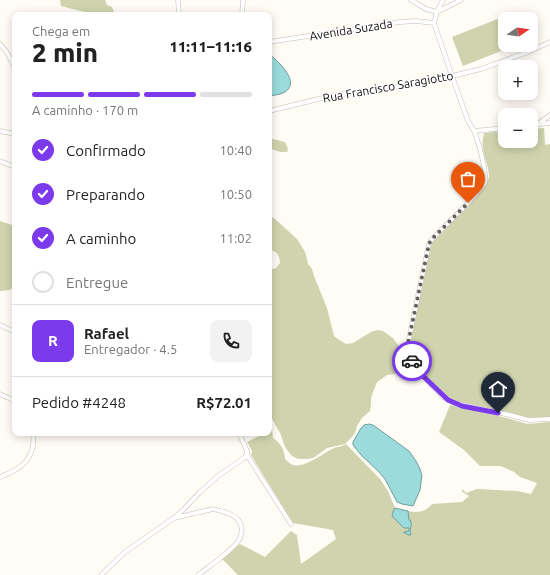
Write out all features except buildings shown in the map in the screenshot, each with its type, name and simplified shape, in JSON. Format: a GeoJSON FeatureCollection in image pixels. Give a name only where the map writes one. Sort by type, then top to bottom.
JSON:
{"type":"FeatureCollection","features":[{"type":"Feature","properties":{"kind":"street"},"geometry":{"type":"LineString","coordinates":[[178,0],[179,12]]}},
{"type":"Feature","properties":{"kind":"street"},"geometry":{"type":"LineString","coordinates":[[242,12],[243,0]]}},
{"type":"Feature","properties":{"kind":"street"},"geometry":{"type":"LineString","coordinates":[[410,0],[426,9],[437,12],[461,0]]}},
{"type":"Feature","properties":{"kind":"street"},"geometry":{"type":"LineString","coordinates":[[443,0],[437,12],[434,23],[468,120],[480,148],[486,176],[484,185],[431,240],[429,244],[407,348],[408,356],[422,375],[448,400],[462,406],[529,420],[550,419]]}},
{"type":"Feature","properties":{"kind":"street","name":"Avenida Suzada"},"geometry":{"type":"LineString","coordinates":[[272,42],[400,22],[416,21],[434,23]]}},
{"type":"Feature","properties":{"kind":"street","name":"Rua Francisco Saragiotto"},"geometry":{"type":"LineString","coordinates":[[272,109],[335,95],[402,86],[481,69],[528,52],[550,42]]}},
{"type":"Feature","properties":{"kind":"street"},"geometry":{"type":"LineString","coordinates":[[0,44],[12,62]]}},
{"type":"Feature","properties":{"kind":"street"},"geometry":{"type":"LineString","coordinates":[[538,124],[550,115]]}},
{"type":"Feature","properties":{"kind":"street"},"geometry":{"type":"LineString","coordinates":[[538,124],[550,124]]}},
{"type":"Feature","properties":{"kind":"street"},"geometry":{"type":"LineString","coordinates":[[474,131],[498,129]]}},
{"type":"Feature","properties":{"kind":"street"},"geometry":{"type":"LineString","coordinates":[[0,131],[12,133]]}},
{"type":"Feature","properties":{"kind":"street"},"geometry":{"type":"LineString","coordinates":[[0,161],[12,166]]}},
{"type":"Feature","properties":{"kind":"street"},"geometry":{"type":"LineString","coordinates":[[0,326],[12,331]]}},
{"type":"Feature","properties":{"kind":"street"},"geometry":{"type":"LineString","coordinates":[[0,394],[12,400]]}},
{"type":"Feature","properties":{"kind":"street"},"geometry":{"type":"LineString","coordinates":[[0,477],[16,470],[30,457],[33,449],[33,436]]}},
{"type":"Feature","properties":{"kind":"street"},"geometry":{"type":"LineString","coordinates":[[240,436],[247,451],[247,455],[291,524]]}},
{"type":"Feature","properties":{"kind":"street"},"geometry":{"type":"LineString","coordinates":[[101,575],[125,552],[174,518],[218,476],[247,455]]}},
{"type":"Feature","properties":{"kind":"street"},"geometry":{"type":"LineString","coordinates":[[174,518],[213,509],[235,517],[241,525],[241,536],[232,548],[198,575]]}},
{"type":"Feature","properties":{"kind":"green space"},"geometry":{"type":"Polygon","coordinates":[[[60,0],[105,0],[107,5],[112,7],[114,12],[88,12],[61,6],[60,0]]]}},
{"type":"Feature","properties":{"kind":"green space"},"geometry":{"type":"Polygon","coordinates":[[[498,19],[498,52],[463,66],[452,37],[498,19]]]}},
{"type":"Feature","properties":{"kind":"green space"},"geometry":{"type":"Polygon","coordinates":[[[538,128],[544,128],[545,145],[550,144],[550,417],[532,418],[470,406],[450,400],[438,390],[420,369],[411,356],[409,348],[429,246],[474,199],[487,182],[489,176],[484,156],[484,133],[498,132],[498,148],[538,148],[538,128]]]}},
{"type":"Feature","properties":{"kind":"green space"},"geometry":{"type":"Polygon","coordinates":[[[272,139],[285,142],[288,149],[287,152],[280,152],[272,149],[272,139]]]}},
{"type":"Feature","properties":{"kind":"green space"},"geometry":{"type":"Polygon","coordinates":[[[272,217],[297,239],[304,250],[308,264],[312,269],[327,308],[334,336],[346,344],[353,343],[371,332],[378,330],[383,331],[393,338],[410,363],[411,367],[408,372],[387,375],[377,382],[371,398],[370,411],[362,418],[352,437],[345,444],[327,448],[313,458],[298,459],[292,456],[285,447],[281,435],[272,418],[272,269],[276,268],[280,263],[279,257],[272,250],[272,217]]]}},
{"type":"Feature","properties":{"kind":"green space"},"geometry":{"type":"Polygon","coordinates":[[[0,221],[12,225],[12,288],[0,291],[0,221]]]}},
{"type":"Feature","properties":{"kind":"green space"},"geometry":{"type":"Polygon","coordinates":[[[450,405],[527,424],[550,422],[550,575],[238,575],[222,559],[240,544],[265,557],[291,531],[297,535],[301,564],[336,539],[333,530],[293,523],[251,455],[252,451],[247,442],[259,436],[272,436],[272,429],[273,438],[282,447],[285,459],[293,465],[309,462],[334,448],[346,444],[380,479],[388,491],[395,508],[394,509],[409,528],[409,531],[405,532],[411,535],[408,511],[421,511],[427,509],[432,504],[462,502],[469,496],[462,492],[462,489],[466,493],[477,489],[517,491],[531,494],[537,483],[520,477],[514,472],[501,466],[480,466],[464,450],[439,432],[450,405]]]}},
{"type":"Feature","properties":{"kind":"water"},"geometry":{"type":"Polygon","coordinates":[[[272,56],[282,66],[291,83],[285,92],[272,95],[272,56]]]}},
{"type":"Feature","properties":{"kind":"water"},"geometry":{"type":"Polygon","coordinates":[[[364,425],[373,425],[409,451],[416,461],[422,476],[420,490],[413,506],[397,502],[385,479],[353,445],[353,442],[361,428],[364,425]]]}},
{"type":"Feature","properties":{"kind":"water"},"geometry":{"type":"Polygon","coordinates":[[[395,508],[408,511],[409,520],[411,521],[411,535],[404,533],[409,531],[409,528],[404,528],[392,516],[395,508]]]}},
{"type":"Feature","properties":{"kind":"way so far"},"geometry":{"type":"LineString","coordinates":[[412,361],[408,356],[407,348],[427,249],[431,240],[468,203]]}},
{"type":"Feature","properties":{"kind":"route"},"geometry":{"type":"LineString","coordinates":[[412,361],[422,375],[448,400],[462,406],[498,413]]}}]}
